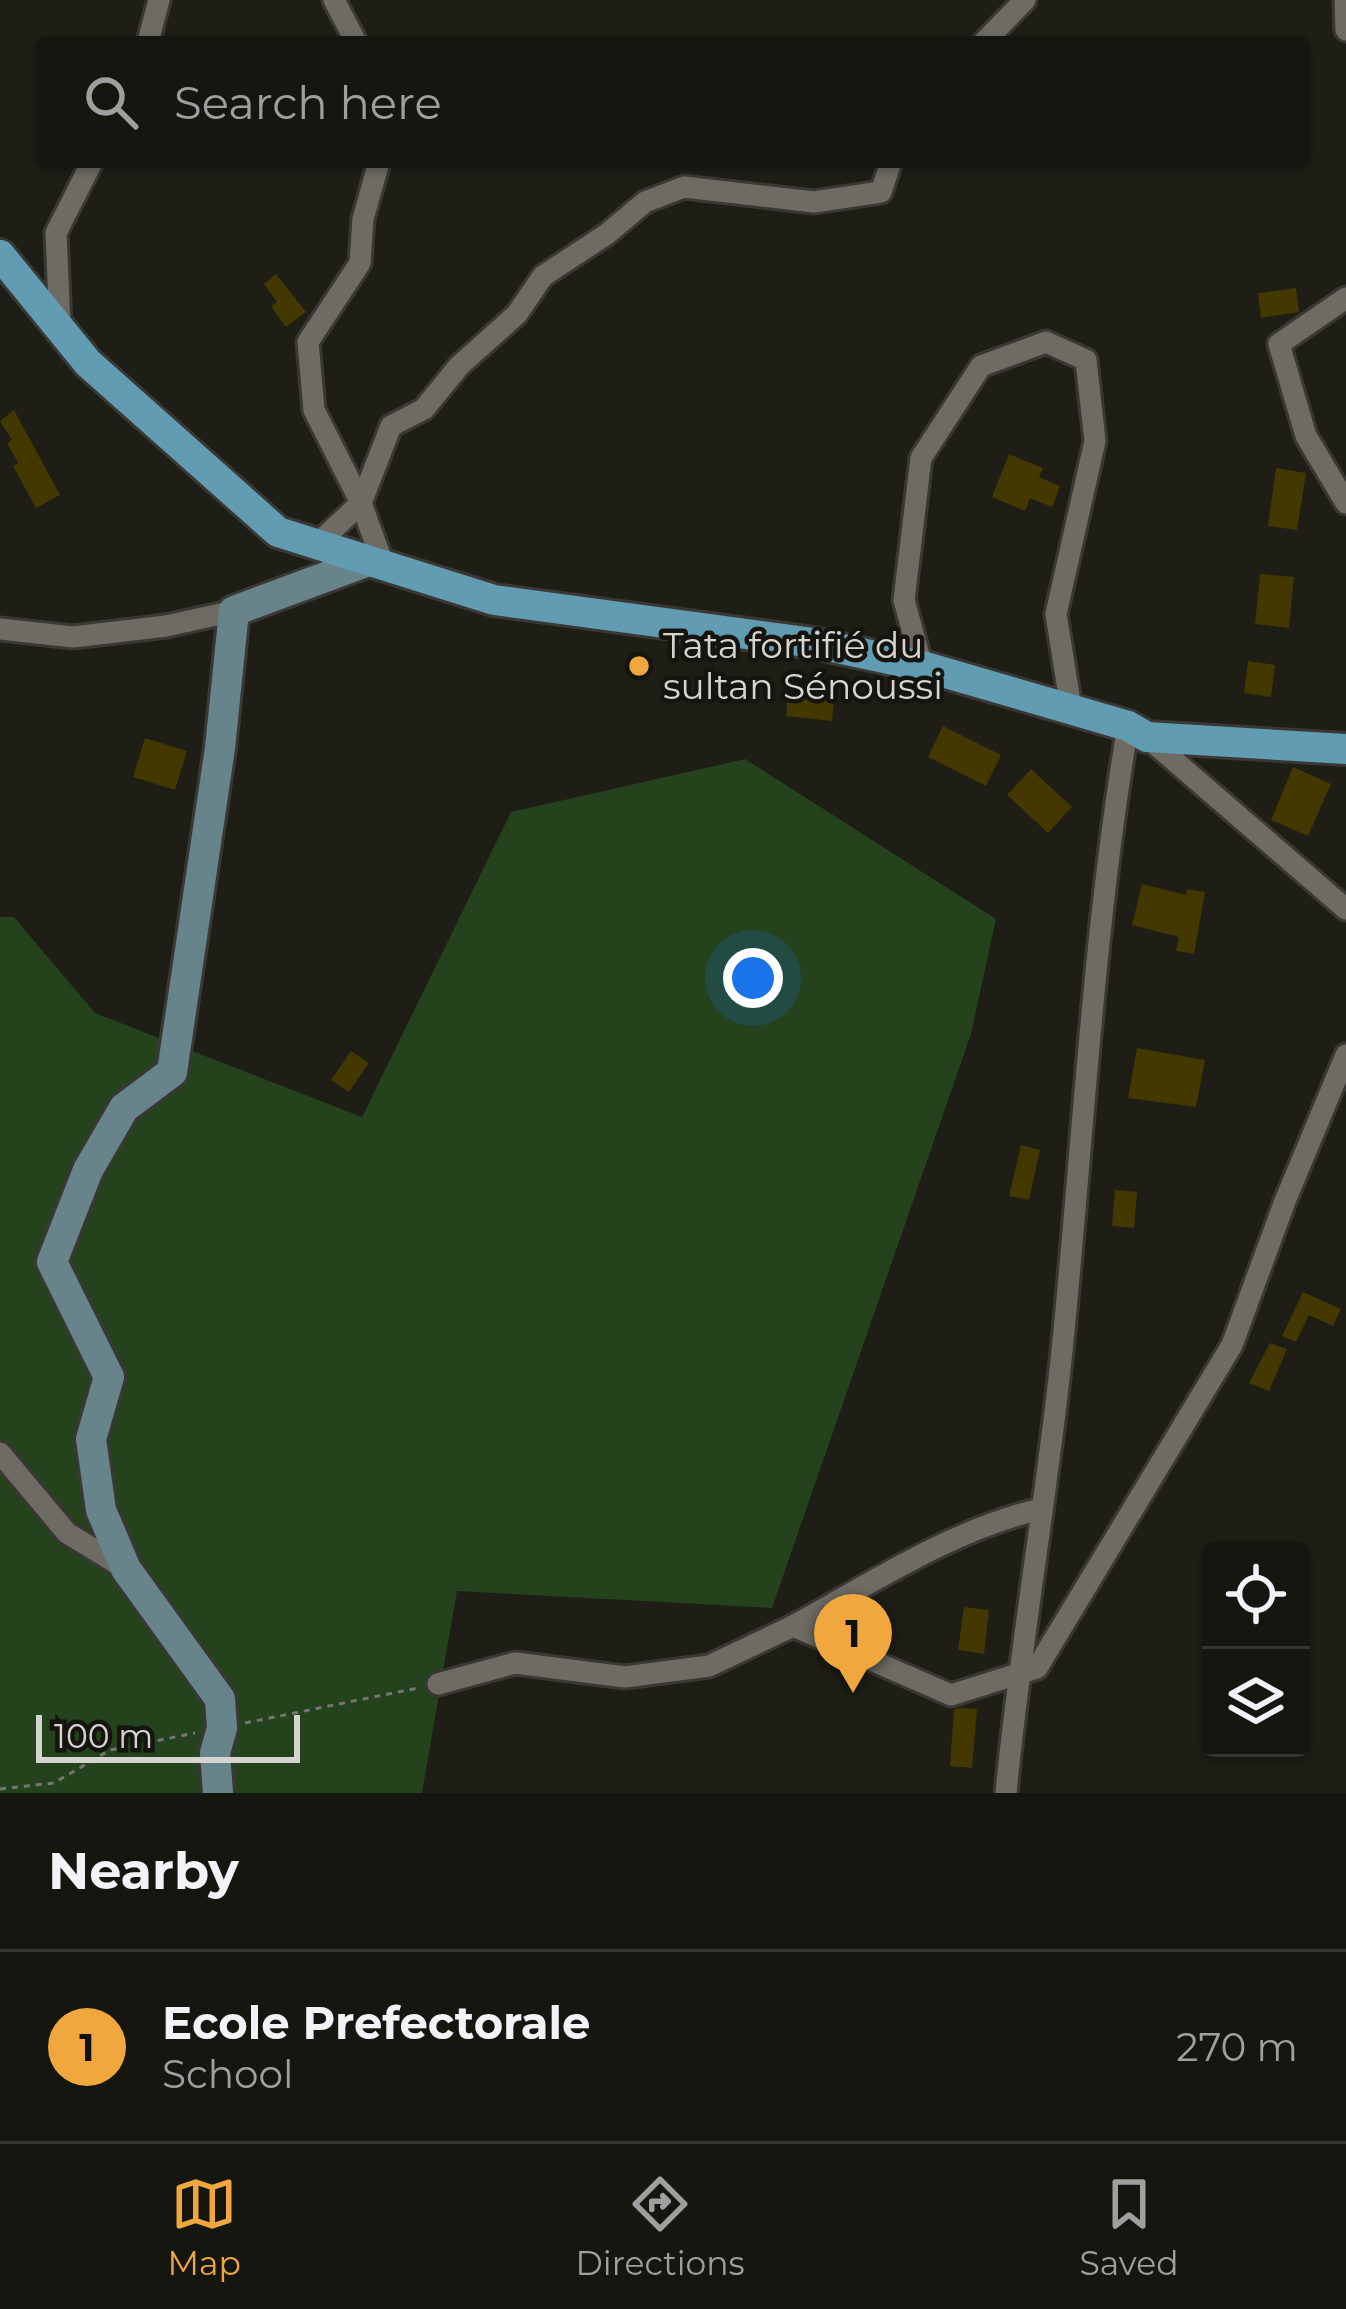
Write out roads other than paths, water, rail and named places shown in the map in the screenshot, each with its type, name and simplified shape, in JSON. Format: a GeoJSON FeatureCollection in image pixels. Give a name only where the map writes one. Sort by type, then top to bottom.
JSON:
{"type":"FeatureCollection","features":[{"type":"Feature","properties":{"kind":"main road"},"geometry":{"type":"LineString","coordinates":[[0,255],[88,363],[278,532],[494,600],[814,643],[922,667],[1071,708],[1138,732],[1346,749]]}},
{"type":"Feature","properties":{"kind":"street"},"geometry":{"type":"LineString","coordinates":[[149,36],[158,0]]}},
{"type":"Feature","properties":{"kind":"street"},"geometry":{"type":"LineString","coordinates":[[334,0],[353,36]]}},
{"type":"Feature","properties":{"kind":"street"},"geometry":{"type":"LineString","coordinates":[[990,36],[1025,0]]}},
{"type":"Feature","properties":{"kind":"street"},"geometry":{"type":"LineString","coordinates":[[1345,0],[1346,30]]}},
{"type":"Feature","properties":{"kind":"street"},"geometry":{"type":"LineString","coordinates":[[60,328],[56,233],[89,168]]}},
{"type":"Feature","properties":{"kind":"street"},"geometry":{"type":"LineString","coordinates":[[0,628],[73,637],[166,626],[234,610],[376,565],[361,503],[314,410],[308,342],[360,263],[363,219],[377,168]]}},
{"type":"Feature","properties":{"kind":"street"},"geometry":{"type":"LineString","coordinates":[[316,545],[361,503],[391,426],[424,409],[459,366],[517,314],[543,276],[645,202],[684,187],[814,202],[881,192],[889,168]]}},
{"type":"Feature","properties":{"kind":"street"},"geometry":{"type":"LineString","coordinates":[[1346,298],[1279,344],[1306,436],[1346,503]]}},
{"type":"Feature","properties":{"kind":"street"},"geometry":{"type":"LineString","coordinates":[[922,667],[904,601],[921,458],[981,366],[1046,342],[1086,360],[1095,441],[1056,614],[1071,708]]}},
{"type":"Feature","properties":{"kind":"street"},"geometry":{"type":"LineString","coordinates":[[218,1793],[215,1753],[222,1728],[220,1699],[126,1569],[101,1510],[91,1439],[110,1378],[52,1262],[88,1171],[124,1108],[172,1072],[220,748],[234,610]]}},
{"type":"Feature","properties":{"kind":"street"},"geometry":{"type":"LineString","coordinates":[[1006,1793],[1062,1356],[1110,832],[1138,732],[1346,909]]}},
{"type":"Feature","properties":{"kind":"street"},"geometry":{"type":"LineString","coordinates":[[793,1626],[950,1695],[1036,1668],[1232,1345],[1346,1055]]}},
{"type":"Feature","properties":{"kind":"street"},"geometry":{"type":"LineString","coordinates":[[0,1453],[68,1533],[126,1569]]}},
{"type":"Feature","properties":{"kind":"street"},"geometry":{"type":"LineString","coordinates":[[438,1684],[515,1663],[625,1677],[710,1666],[956,1539],[1006,1517],[1041,1509]]}},
{"type":"Feature","properties":{"kind":"place","name":"Tata fortifié du sultan Sénoussi"},"geometry":{"type":"Point","coordinates":[639,666]}},
{"type":"Feature","properties":{"kind":"place","name":"Ecole Prefectorale"},"geometry":{"type":"Point","coordinates":[853,1693]}}]}
